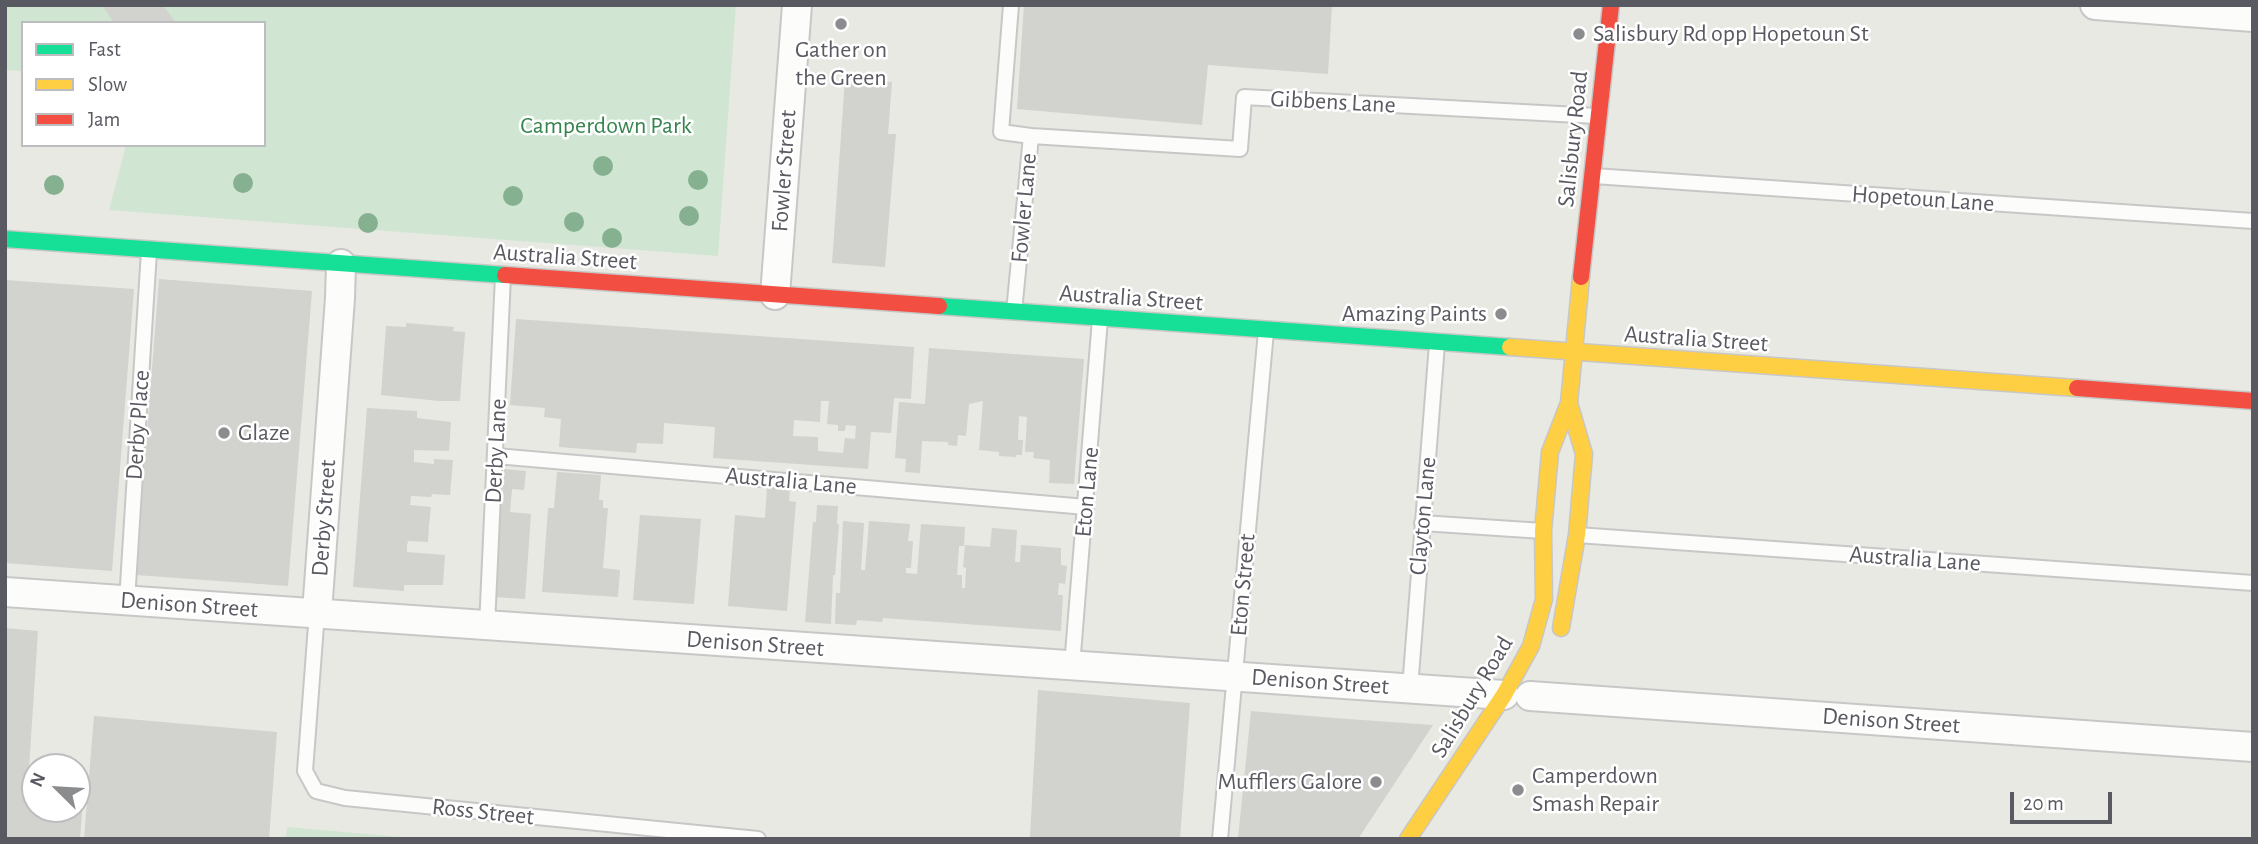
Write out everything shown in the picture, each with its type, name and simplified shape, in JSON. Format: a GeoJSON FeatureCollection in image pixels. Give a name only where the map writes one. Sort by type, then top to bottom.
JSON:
{"type":"FeatureCollection","features":[{"type":"Feature","properties":{"kind":"street","name":"Fowler Street"},"geometry":{"type":"LineString","coordinates":[[775,295],[797,5]]}},
{"type":"Feature","properties":{"kind":"street","name":"Salisbury Road"},"geometry":{"type":"LineString","coordinates":[[1408,839],[1523,696],[1531,646],[1544,599],[1542,531],[1550,452],[1569,403],[1611,5]]}},
{"type":"Feature","properties":{"kind":"street"},"geometry":{"type":"LineString","coordinates":[[2095,5],[2253,17]]}},
{"type":"Feature","properties":{"kind":"street","name":"Australia Street"},"geometry":{"type":"LineString","coordinates":[[5,239],[2253,401]]}},
{"type":"Feature","properties":{"kind":"street","name":"Derby Street"},"geometry":{"type":"LineString","coordinates":[[317,612],[341,298],[341,264]]}},
{"type":"Feature","properties":{"kind":"street","name":"Salisbury Road"},"geometry":{"type":"LineString","coordinates":[[1556,643],[1563,621],[1577,535],[1584,454],[1569,403]]}},
{"type":"Feature","properties":{"kind":"street","name":"Denison Street"},"geometry":{"type":"LineString","coordinates":[[5,592],[2253,747]]}},
{"type":"Feature","properties":{"kind":"lane","name":"Fowler Lane"},"geometry":{"type":"LineString","coordinates":[[1011,5],[1001,132],[1031,136],[1014,313]]}},
{"type":"Feature","properties":{"kind":"lane","name":"Gibbens Lane"},"geometry":{"type":"LineString","coordinates":[[1031,136],[1240,149],[1244,97],[1599,116]]}},
{"type":"Feature","properties":{"kind":"lane","name":"Hopetoun Lane"},"geometry":{"type":"LineString","coordinates":[[1592,176],[2253,221]]}},
{"type":"Feature","properties":{"kind":"lane","name":"Derby Place"},"geometry":{"type":"LineString","coordinates":[[127,601],[149,250]]}},
{"type":"Feature","properties":{"kind":"lane","name":"Derby Lane"},"geometry":{"type":"LineString","coordinates":[[487,626],[503,276]]}},
{"type":"Feature","properties":{"kind":"lane","name":"Eton Lane"},"geometry":{"type":"LineString","coordinates":[[1072,666],[1100,319]]}},
{"type":"Feature","properties":{"kind":"lane","name":"Eton Street"},"geometry":{"type":"LineString","coordinates":[[1220,839],[1266,331]]}},
{"type":"Feature","properties":{"kind":"lane","name":"Clayton Lane"},"geometry":{"type":"LineString","coordinates":[[1410,688],[1437,343]]}},
{"type":"Feature","properties":{"kind":"lane","name":"Australia Lane"},"geometry":{"type":"LineString","coordinates":[[496,456],[1086,506]]}},
{"type":"Feature","properties":{"kind":"lane"},"geometry":{"type":"LineString","coordinates":[[1422,523],[1542,531]]}},
{"type":"Feature","properties":{"kind":"lane","name":"Australia Lane"},"geometry":{"type":"LineString","coordinates":[[1577,535],[2253,583]]}},
{"type":"Feature","properties":{"kind":"lane","name":"Derby Street"},"geometry":{"type":"LineString","coordinates":[[305,771],[317,612]]}},
{"type":"Feature","properties":{"kind":"lane","name":"Ross Street"},"geometry":{"type":"LineString","coordinates":[[305,771],[316,791],[345,799],[758,839]]}},
{"type":"Feature","properties":{"kind":"green space","name":"Camperdown Park"},"geometry":{"type":"Polygon","coordinates":[[[5,5],[736,5],[718,256],[109,210],[125,147],[266,147],[266,21],[21,21],[21,71],[5,70],[5,5]]]}},
{"type":"Feature","properties":{"kind":"green space"},"geometry":{"type":"Polygon","coordinates":[[[287,827],[424,839],[286,839],[287,827]]]}},
{"type":"Feature","properties":{"kind":"building"},"geometry":{"type":"Polygon","coordinates":[[[102,5],[163,5],[175,21],[113,21],[102,5]]]}},
{"type":"Feature","properties":{"kind":"building"},"geometry":{"type":"Polygon","coordinates":[[[1024,5],[1332,5],[1328,74],[1208,65],[1202,125],[1017,109],[1024,5]]]}},
{"type":"Feature","properties":{"kind":"building"},"geometry":{"type":"Polygon","coordinates":[[[845,79],[892,82],[888,134],[896,134],[885,267],[832,263],[845,79]]]}},
{"type":"Feature","properties":{"kind":"building","name":"Glaze"},"geometry":{"type":"Polygon","coordinates":[[[159,279],[312,291],[288,586],[136,575],[159,279]]]}},
{"type":"Feature","properties":{"kind":"building"},"geometry":{"type":"Polygon","coordinates":[[[5,280],[134,289],[112,571],[5,563],[5,280]]]}},
{"type":"Feature","properties":{"kind":"building"},"geometry":{"type":"Polygon","coordinates":[[[516,319],[914,347],[911,399],[894,398],[891,433],[871,432],[868,469],[713,458],[715,427],[664,423],[663,444],[637,443],[636,453],[559,447],[561,419],[544,417],[545,408],[510,405],[516,319]],[[821,401],[820,422],[794,420],[793,436],[818,437],[818,451],[843,453],[845,438],[855,439],[856,426],[846,425],[845,431],[838,431],[838,425],[827,424],[829,401],[821,401]]]}},
{"type":"Feature","properties":{"kind":"building"},"geometry":{"type":"Polygon","coordinates":[[[406,323],[454,327],[453,331],[465,332],[460,401],[381,395],[386,326],[406,327],[406,323]]]}},
{"type":"Feature","properties":{"kind":"building"},"geometry":{"type":"Polygon","coordinates":[[[929,348],[1084,359],[1074,484],[1049,483],[1050,460],[1033,458],[1034,452],[1025,452],[1027,417],[1019,416],[1018,440],[1023,440],[1022,455],[999,456],[999,452],[979,450],[983,401],[969,404],[966,436],[958,435],[957,446],[948,445],[948,442],[922,441],[920,473],[905,472],[906,459],[895,458],[899,402],[925,404],[929,348]]]}},
{"type":"Feature","properties":{"kind":"building"},"geometry":{"type":"Polygon","coordinates":[[[367,408],[417,411],[417,418],[451,422],[449,451],[414,450],[414,462],[434,464],[434,459],[453,460],[450,495],[411,496],[410,505],[431,507],[428,542],[408,541],[407,546],[407,552],[445,555],[443,585],[404,585],[404,591],[353,587],[367,408]]]}},
{"type":"Feature","properties":{"kind":"building"},"geometry":{"type":"Polygon","coordinates":[[[504,469],[526,471],[524,490],[512,489],[510,512],[531,514],[525,599],[494,597],[504,469]]]}},
{"type":"Feature","properties":{"kind":"building"},"geometry":{"type":"Polygon","coordinates":[[[557,472],[601,475],[599,500],[603,500],[603,508],[608,508],[603,568],[620,570],[618,597],[542,592],[548,508],[554,508],[557,472]]]}},
{"type":"Feature","properties":{"kind":"building"},"geometry":{"type":"Polygon","coordinates":[[[767,488],[790,489],[789,501],[796,502],[787,611],[728,606],[735,515],[765,518],[767,488]]]}},
{"type":"Feature","properties":{"kind":"building"},"geometry":{"type":"Polygon","coordinates":[[[817,505],[838,506],[831,624],[805,622],[813,522],[816,522],[817,505]]]}},
{"type":"Feature","properties":{"kind":"building"},"geometry":{"type":"Polygon","coordinates":[[[640,515],[701,519],[694,604],[633,600],[640,515]]]}},
{"type":"Feature","properties":{"kind":"building"},"geometry":{"type":"Polygon","coordinates":[[[843,521],[864,523],[861,570],[865,570],[869,521],[910,524],[908,541],[913,541],[911,568],[906,568],[906,573],[917,574],[921,524],[965,527],[964,546],[959,546],[957,575],[962,575],[962,588],[965,588],[965,545],[990,547],[992,528],[1017,530],[1015,562],[1020,562],[1021,545],[1061,548],[1061,565],[1067,566],[1065,584],[1059,583],[1058,595],[1063,595],[1061,631],[883,618],[882,622],[857,620],[856,625],[835,624],[836,593],[840,593],[843,521]]]}},
{"type":"Feature","properties":{"kind":"building"},"geometry":{"type":"Polygon","coordinates":[[[5,628],[38,631],[30,753],[21,753],[21,823],[81,823],[80,839],[5,839],[5,628]]]}},
{"type":"Feature","properties":{"kind":"building"},"geometry":{"type":"Polygon","coordinates":[[[1038,690],[1190,703],[1180,839],[1030,837],[1038,690]]]}},
{"type":"Feature","properties":{"kind":"building"},"geometry":{"type":"Polygon","coordinates":[[[1251,711],[1433,725],[1358,839],[1250,839],[1238,838],[1251,711]]]}},
{"type":"Feature","properties":{"kind":"building"},"geometry":{"type":"Polygon","coordinates":[[[94,716],[277,732],[269,839],[84,839],[85,823],[91,823],[94,716]]]}},
{"type":"Feature","properties":{"kind":"traffic: fast"},"geometry":{"type":"LineString","coordinates":[[5,239],[505,275]]}},
{"type":"Feature","properties":{"kind":"traffic: fast"},"geometry":{"type":"LineString","coordinates":[[939,306],[1510,347]]}},
{"type":"Feature","properties":{"kind":"traffic: slow"},"geometry":{"type":"LineString","coordinates":[[1408,839],[1504,695],[1531,646],[1544,599],[1543,531],[1550,452],[1569,403],[1581,277]]}},
{"type":"Feature","properties":{"kind":"traffic: slow"},"geometry":{"type":"LineString","coordinates":[[1510,347],[2077,388]]}},
{"type":"Feature","properties":{"kind":"traffic: slow"},"geometry":{"type":"LineString","coordinates":[[1561,628],[1577,535],[1584,454],[1569,403]]}},
{"type":"Feature","properties":{"kind":"traffic: jam"},"geometry":{"type":"LineString","coordinates":[[1581,277],[1611,5]]}},
{"type":"Feature","properties":{"kind":"traffic: jam"},"geometry":{"type":"LineString","coordinates":[[505,275],[939,306]]}},
{"type":"Feature","properties":{"kind":"traffic: jam"},"geometry":{"type":"LineString","coordinates":[[2077,388],[2253,401]]}},
{"type":"Feature","properties":{"kind":"place","name":"Gather on the Green"},"geometry":{"type":"Point","coordinates":[841,24]}},
{"type":"Feature","properties":{"kind":"place","name":"Salisbury Rd opp Hopetoun St"},"geometry":{"type":"Point","coordinates":[1579,34]}},
{"type":"Feature","properties":{"kind":"place","name":"Amazing Paints"},"geometry":{"type":"Point","coordinates":[1501,314]}},
{"type":"Feature","properties":{"kind":"place","name":"Glaze"},"geometry":{"type":"Point","coordinates":[224,433]}},
{"type":"Feature","properties":{"kind":"place","name":"Mufflers Galore"},"geometry":{"type":"Point","coordinates":[1376,782]}},
{"type":"Feature","properties":{"kind":"place","name":"Camperdown Smash Repair"},"geometry":{"type":"Point","coordinates":[1518,790]}}]}
